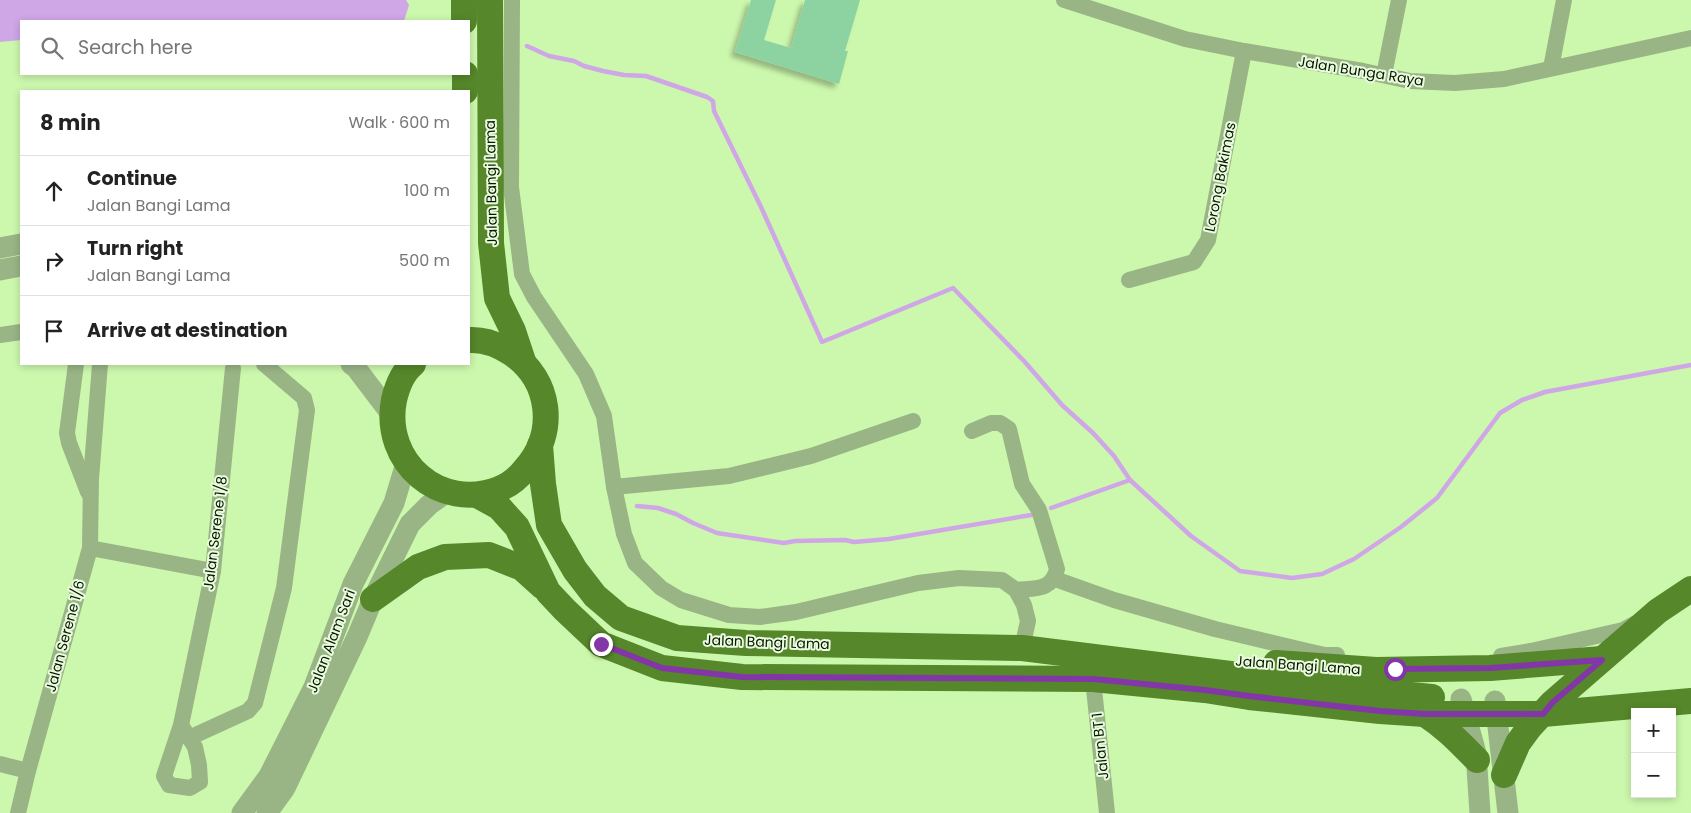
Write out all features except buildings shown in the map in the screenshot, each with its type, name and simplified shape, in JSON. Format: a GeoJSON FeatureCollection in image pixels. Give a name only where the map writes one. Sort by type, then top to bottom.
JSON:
{"type":"FeatureCollection","features":[{"type":"Feature","properties":{"kind":"main road"},"geometry":{"type":"LineString","coordinates":[[464,0],[464,20]]}},
{"type":"Feature","properties":{"kind":"main road","name":"Jalan Bangi Lama"},"geometry":{"type":"LineString","coordinates":[[490,0],[491,242],[498,298],[514,330],[523,361]]}},
{"type":"Feature","properties":{"kind":"main road"},"geometry":{"type":"LineString","coordinates":[[465,75],[465,90]]}},
{"type":"Feature","properties":{"kind":"main road","name":"Jalan Bangi Lama"},"geometry":{"type":"LineString","coordinates":[[412,365],[396,389],[392,414],[395,440],[406,463],[424,481],[447,492],[477,495],[501,488],[519,477],[536,457],[545,433],[546,407],[538,382],[523,361],[502,346],[473,340]]}},
{"type":"Feature","properties":{"kind":"main road","name":"Jalan Bangi Lama"},"geometry":{"type":"LineString","coordinates":[[540,445],[549,525],[580,576],[595,596],[621,618],[677,638],[746,643],[1022,648],[1377,692],[1464,707],[1496,708],[1523,706],[1543,714],[1691,701]]}},
{"type":"Feature","properties":{"kind":"main road","name":"Jalan Bangi Lama"},"geometry":{"type":"LineString","coordinates":[[477,495],[499,507],[517,527],[548,592],[601,644],[662,668],[742,677],[1093,679],[1380,711],[1425,714],[1464,707]]}},
{"type":"Feature","properties":{"kind":"main road"},"geometry":{"type":"LineString","coordinates":[[374,599],[418,567],[446,557],[489,554],[522,568],[548,592]]}},
{"type":"Feature","properties":{"kind":"main road"},"geometry":{"type":"LineString","coordinates":[[1504,775],[1518,743],[1552,703],[1658,611],[1691,589]]}},
{"type":"Feature","properties":{"kind":"main road","name":"Jalan Bangi Lama"},"geometry":{"type":"LineString","coordinates":[[1114,660],[1171,656],[1376,670],[1490,668],[1602,660]]}},
{"type":"Feature","properties":{"kind":"main road"},"geometry":{"type":"LineString","coordinates":[[1425,714],[1442,725],[1476,760]]}},
{"type":"Feature","properties":{"kind":"street"},"geometry":{"type":"LineString","coordinates":[[512,0],[511,187],[522,274],[534,297],[586,374],[596,394],[604,416],[614,487],[624,534],[635,563],[661,588],[681,600],[729,615],[760,617],[796,612],[918,583],[959,578],[1002,580],[1016,590],[1024,605],[1028,621],[1022,648]]}},
{"type":"Feature","properties":{"kind":"street","name":"Jalan Bunga Raya"},"geometry":{"type":"LineString","coordinates":[[1064,0],[1185,39],[1410,81],[1455,83],[1504,79],[1691,38]]}},
{"type":"Feature","properties":{"kind":"street"},"geometry":{"type":"LineString","coordinates":[[1384,75],[1399,0]]}},
{"type":"Feature","properties":{"kind":"street"},"geometry":{"type":"LineString","coordinates":[[1551,68],[1564,0]]}},
{"type":"Feature","properties":{"kind":"street","name":"Lorong Bakimas"},"geometry":{"type":"LineString","coordinates":[[1129,280],[1194,262],[1208,240],[1244,51]]}},
{"type":"Feature","properties":{"kind":"street"},"geometry":{"type":"LineString","coordinates":[[0,248],[20,244]]}},
{"type":"Feature","properties":{"kind":"street"},"geometry":{"type":"LineString","coordinates":[[0,270],[20,266]]}},
{"type":"Feature","properties":{"kind":"street"},"geometry":{"type":"LineString","coordinates":[[0,335],[20,332]]}},
{"type":"Feature","properties":{"kind":"street","name":"Jalan Serene 1/6"},"geometry":{"type":"LineString","coordinates":[[76,365],[67,433],[69,443],[91,499]]}},
{"type":"Feature","properties":{"kind":"street","name":"Jalan Serene 1/6"},"geometry":{"type":"LineString","coordinates":[[18,813],[28,770],[90,548],[91,499],[100,365]]}},
{"type":"Feature","properties":{"kind":"street","name":"Jalan Serene 1/8"},"geometry":{"type":"LineString","coordinates":[[232,368],[213,571],[185,731],[248,710],[256,703],[284,588],[307,410],[304,398],[265,365]]}},
{"type":"Feature","properties":{"kind":"street"},"geometry":{"type":"LineString","coordinates":[[352,365],[392,414]]}},
{"type":"Feature","properties":{"kind":"street"},"geometry":{"type":"LineString","coordinates":[[614,487],[729,476],[811,456],[913,420]]}},
{"type":"Feature","properties":{"kind":"street"},"geometry":{"type":"LineString","coordinates":[[972,431],[1000,422],[1009,429],[1022,484],[1039,510],[1057,569],[1055,579],[1044,588],[1016,590]]}},
{"type":"Feature","properties":{"kind":"street","name":"Jalan Alam Sari"},"geometry":{"type":"LineString","coordinates":[[242,813],[269,776],[314,687],[353,584],[394,503],[406,463]]}},
{"type":"Feature","properties":{"kind":"street","name":"Jalan Alam Sari"},"geometry":{"type":"LineString","coordinates":[[267,813],[286,788],[410,524],[428,505],[447,492]]}},
{"type":"Feature","properties":{"kind":"street"},"geometry":{"type":"LineString","coordinates":[[90,548],[213,571]]}},
{"type":"Feature","properties":{"kind":"street"},"geometry":{"type":"LineString","coordinates":[[1055,579],[1114,600],[1215,629],[1325,655],[1474,660],[1531,651],[1623,630],[1658,611]]}},
{"type":"Feature","properties":{"kind":"street","name":"Jalan BT 1"},"geometry":{"type":"LineString","coordinates":[[1093,679],[1107,813]]}},
{"type":"Feature","properties":{"kind":"street"},"geometry":{"type":"LineString","coordinates":[[1464,707],[1476,760],[1480,813]]}},
{"type":"Feature","properties":{"kind":"street"},"geometry":{"type":"LineString","coordinates":[[1496,708],[1508,813]]}},
{"type":"Feature","properties":{"kind":"street"},"geometry":{"type":"LineString","coordinates":[[0,764],[28,770]]}},
{"type":"Feature","properties":{"kind":"shaded area"},"geometry":{"type":"Polygon","coordinates":[[[0,0],[406,0],[409,5],[404,20],[20,20],[20,40],[0,42],[0,0]]]}},
{"type":"Feature","properties":{"kind":"waterway"},"geometry":{"type":"LineString","coordinates":[[527,46],[549,56],[574,61],[603,71],[624,75],[646,76],[707,97],[713,101],[714,111],[761,207],[822,342],[953,288],[1024,361],[1062,405],[1093,433],[1114,456],[1130,480],[1191,536],[1240,571],[1292,578],[1322,574],[1354,559],[1401,527],[1437,498],[1500,413],[1522,400],[1545,392],[1691,365]]}},
{"type":"Feature","properties":{"kind":"waterway"},"geometry":{"type":"LineString","coordinates":[[1051,508],[1130,480]]}},
{"type":"Feature","properties":{"kind":"waterway"},"geometry":{"type":"LineString","coordinates":[[637,506],[658,508],[676,514],[717,533],[784,543],[845,540],[854,542],[889,539],[1037,514]]}},
{"type":"Feature","properties":{"kind":"route"},"geometry":{"type":"LineString","coordinates":[[601,644],[662,668],[742,677],[1093,679],[1380,711],[1425,714],[1543,714],[1552,703],[1602,660],[1490,668],[1395,669]]}}]}
